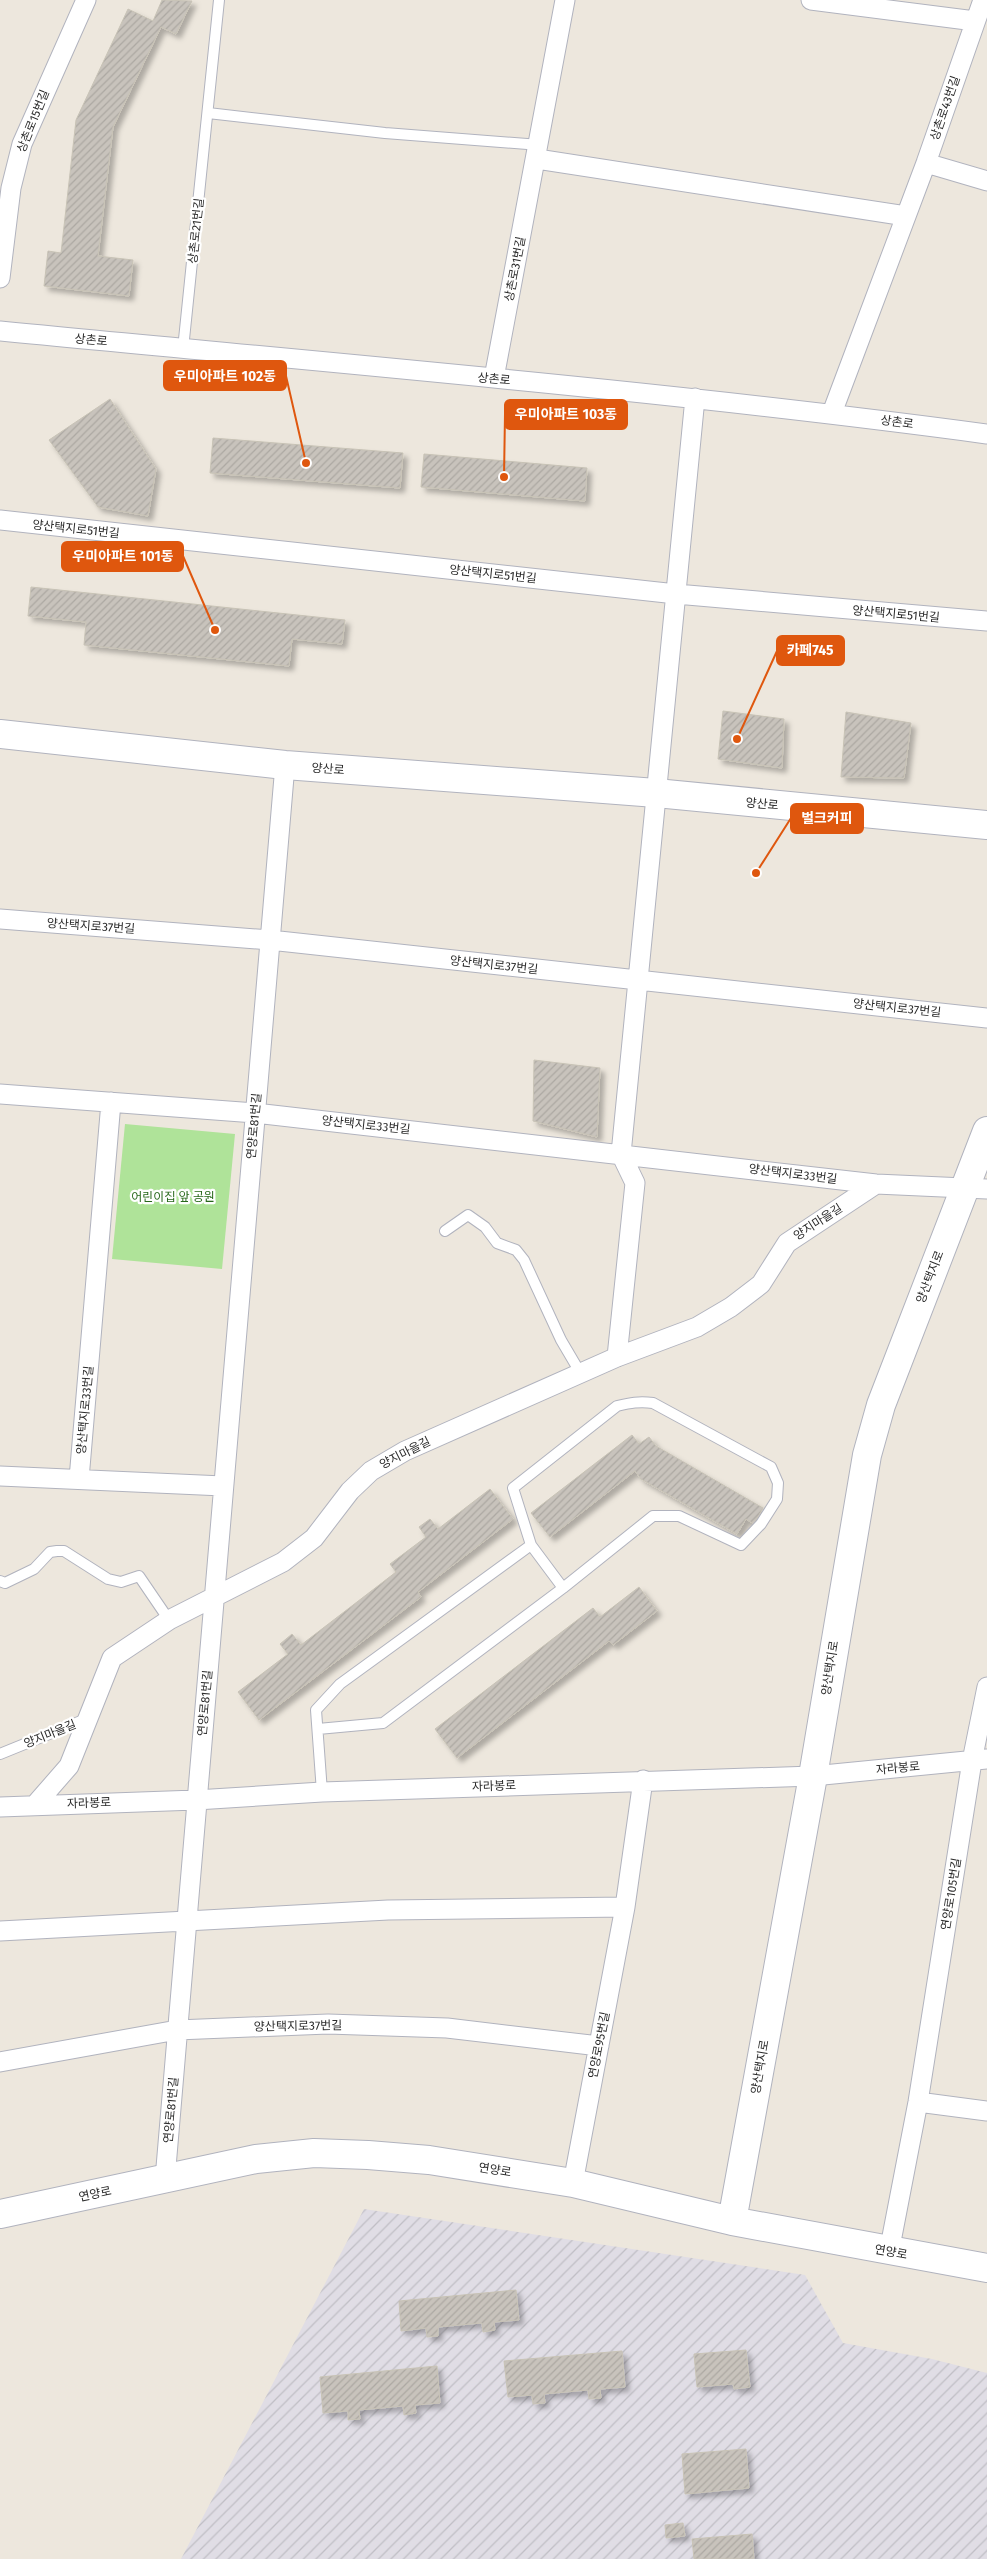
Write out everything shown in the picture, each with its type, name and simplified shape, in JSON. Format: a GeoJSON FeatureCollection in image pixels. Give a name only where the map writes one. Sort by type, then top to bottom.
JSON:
{"type":"FeatureCollection","features":[{"type":"Feature","properties":{"kind":"street","name":"상촌로15번길"},"geometry":{"type":"LineString","coordinates":[[0,278],[11,188],[22,144],[86,0]]}},
{"type":"Feature","properties":{"kind":"street","name":"상촌로31번길"},"geometry":{"type":"LineString","coordinates":[[494,378],[538,152],[565,0]]}},
{"type":"Feature","properties":{"kind":"street"},"geometry":{"type":"LineString","coordinates":[[811,0],[975,21]]}},
{"type":"Feature","properties":{"kind":"street","name":"상촌로43번길"},"geometry":{"type":"LineString","coordinates":[[832,413],[926,163],[983,0]]}},
{"type":"Feature","properties":{"kind":"street"},"geometry":{"type":"LineString","coordinates":[[538,152],[906,216]]}},
{"type":"Feature","properties":{"kind":"street"},"geometry":{"type":"LineString","coordinates":[[926,163],[987,181]]}},
{"type":"Feature","properties":{"kind":"street","name":"상촌로"},"geometry":{"type":"LineString","coordinates":[[0,331],[695,398],[832,413],[987,434]]}},
{"type":"Feature","properties":{"kind":"street"},"geometry":{"type":"LineString","coordinates":[[617,1357],[635,1183],[621,1154],[695,398]]}},
{"type":"Feature","properties":{"kind":"street","name":"양산택지로51번길"},"geometry":{"type":"LineString","coordinates":[[0,520],[676,594],[987,621]]}},
{"type":"Feature","properties":{"kind":"street","name":"양산로"},"geometry":{"type":"LineString","coordinates":[[0,734],[284,765],[656,793],[987,825]]}},
{"type":"Feature","properties":{"kind":"street","name":"연양로81번길"},"geometry":{"type":"LineString","coordinates":[[165,2179],[284,765]]}},
{"type":"Feature","properties":{"kind":"street","name":"양산택지로37번길"},"geometry":{"type":"LineString","coordinates":[[0,919],[270,940],[987,1018]]}},
{"type":"Feature","properties":{"kind":"street","name":"양산택지로33번길"},"geometry":{"type":"LineString","coordinates":[[0,1094],[255,1113],[876,1184],[976,1188]]}},
{"type":"Feature","properties":{"kind":"street","name":"양산택지로33번길"},"geometry":{"type":"LineString","coordinates":[[79,1479],[111,1102]]}},
{"type":"Feature","properties":{"kind":"street","name":"양산택지로"},"geometry":{"type":"LineString","coordinates":[[732,2221],[813,1776],[867,1455],[880,1405],[976,1188],[987,1131]]}},
{"type":"Feature","properties":{"kind":"street","name":"양지마을길"},"geometry":{"type":"LineString","coordinates":[[86,1719],[112,1658],[170,1620],[282,1562],[314,1538],[350,1491],[371,1471],[405,1451],[617,1357],[697,1328],[731,1307],[761,1284],[787,1243],[876,1184]]}},
{"type":"Feature","properties":{"kind":"street"},"geometry":{"type":"LineString","coordinates":[[0,1476],[224,1486]]}},
{"type":"Feature","properties":{"kind":"street","name":"연양로105번길"},"geometry":{"type":"LineString","coordinates":[[889,2252],[918,2102],[979,1760],[987,1687]]}},
{"type":"Feature","properties":{"kind":"street"},"geometry":{"type":"LineString","coordinates":[[35,1805],[68,1766],[86,1719]]}},
{"type":"Feature","properties":{"kind":"street","name":"자라봉로"},"geometry":{"type":"LineString","coordinates":[[0,1807],[196,1800],[322,1792],[643,1780],[813,1776],[979,1760]]}},
{"type":"Feature","properties":{"kind":"street","name":"연양로95번길"},"geometry":{"type":"LineString","coordinates":[[573,2183],[625,1908],[643,1780]]}},
{"type":"Feature","properties":{"kind":"street"},"geometry":{"type":"LineString","coordinates":[[0,1931],[388,1910],[625,1908]]}},
{"type":"Feature","properties":{"kind":"street","name":"양산택지로37번길"},"geometry":{"type":"LineString","coordinates":[[0,2062],[177,2030],[328,2024],[447,2028],[599,2046]]}},
{"type":"Feature","properties":{"kind":"street"},"geometry":{"type":"LineString","coordinates":[[918,2102],[987,2111]]}},
{"type":"Feature","properties":{"kind":"street","name":"연양로"},"geometry":{"type":"LineString","coordinates":[[0,2214],[256,2159],[314,2153],[429,2160],[573,2183],[732,2221],[889,2252],[987,2268]]}},
{"type":"Feature","properties":{"kind":"lane","name":"상촌로21번길"},"geometry":{"type":"LineString","coordinates":[[183,349],[219,0]]}},
{"type":"Feature","properties":{"kind":"lane"},"geometry":{"type":"LineString","coordinates":[[208,113],[538,152]]}},
{"type":"Feature","properties":{"kind":"lane"},"geometry":{"type":"LineString","coordinates":[[445,1230],[468,1216],[485,1227],[497,1244],[516,1250],[524,1260],[561,1340],[580,1374]]}},
{"type":"Feature","properties":{"kind":"lane"},"geometry":{"type":"LineString","coordinates":[[318,1729],[383,1723],[563,1588],[652,1516],[679,1516],[741,1545],[761,1524],[777,1499],[778,1482],[771,1467],[653,1403],[639,1401],[617,1406],[513,1488],[531,1545],[563,1588]]}},
{"type":"Feature","properties":{"kind":"lane"},"geometry":{"type":"LineString","coordinates":[[322,1792],[316,1710],[340,1684],[531,1545]]}},
{"type":"Feature","properties":{"kind":"lane"},"geometry":{"type":"LineString","coordinates":[[0,1581],[5,1584],[15,1580],[34,1569],[50,1552],[64,1550],[108,1579],[121,1582],[139,1576],[170,1620]]}},
{"type":"Feature","properties":{"kind":"lane","name":"양지마을길"},"geometry":{"type":"LineString","coordinates":[[0,1754],[86,1719]]}},
{"type":"Feature","properties":{"kind":"shaded area"},"geometry":{"type":"Polygon","coordinates":[[[364,2209],[805,2275],[843,2343],[932,2359],[987,2373],[987,2559],[181,2559],[364,2209]]]}},
{"type":"Feature","properties":{"kind":"green space","name":"어린이집 앞 공원"},"geometry":{"type":"Polygon","coordinates":[[[125,1124],[235,1134],[222,1269],[112,1259],[125,1124]]]}},
{"type":"Feature","properties":{"kind":"building"},"geometry":{"type":"Polygon","coordinates":[[[162,0],[192,1],[176,34],[161,27],[113,127],[98,256],[133,260],[129,296],[44,286],[48,251],[61,253],[76,120],[128,9],[153,21],[162,0]]]}},
{"type":"Feature","properties":{"kind":"building"},"geometry":{"type":"Polygon","coordinates":[[[110,399],[156,469],[148,516],[98,507],[49,440],[110,399]]]}},
{"type":"Feature","properties":{"kind":"building"},"geometry":{"type":"Polygon","coordinates":[[[213,438],[403,453],[400,488],[210,473],[213,438]]]}},
{"type":"Feature","properties":{"kind":"building"},"geometry":{"type":"Polygon","coordinates":[[[424,454],[587,468],[585,501],[421,487],[424,454]]]}},
{"type":"Feature","properties":{"kind":"building"},"geometry":{"type":"Polygon","coordinates":[[[31,587],[345,620],[342,644],[292,639],[289,666],[84,645],[86,622],[28,616],[31,587]]]}},
{"type":"Feature","properties":{"kind":"building"},"geometry":{"type":"Polygon","coordinates":[[[723,711],[784,719],[782,768],[718,759],[723,711]]]}},
{"type":"Feature","properties":{"kind":"building"},"geometry":{"type":"Polygon","coordinates":[[[846,712],[911,723],[904,778],[841,777],[846,712]]]}},
{"type":"Feature","properties":{"kind":"building"},"geometry":{"type":"Polygon","coordinates":[[[534,1060],[600,1068],[597,1137],[533,1121],[534,1060]]]}},
{"type":"Feature","properties":{"kind":"building"},"geometry":{"type":"Polygon","coordinates":[[[632,1435],[639,1444],[649,1437],[656,1446],[763,1508],[754,1524],[746,1519],[737,1534],[641,1479],[635,1471],[550,1537],[531,1513],[632,1435]]]}},
{"type":"Feature","properties":{"kind":"building"},"geometry":{"type":"Polygon","coordinates":[[[490,1489],[513,1519],[418,1592],[421,1597],[259,1720],[238,1692],[288,1654],[280,1644],[292,1634],[301,1645],[396,1572],[390,1564],[426,1537],[419,1527],[430,1519],[438,1529],[490,1489]]]}},
{"type":"Feature","properties":{"kind":"building"},"geometry":{"type":"Polygon","coordinates":[[[639,1587],[657,1611],[613,1645],[609,1641],[457,1758],[435,1729],[593,1608],[600,1617],[639,1587]]]}},
{"type":"Feature","properties":{"kind":"building"},"geometry":{"type":"Polygon","coordinates":[[[516,2290],[519,2320],[494,2322],[495,2330],[483,2332],[482,2323],[438,2327],[438,2336],[427,2337],[426,2328],[401,2331],[399,2301],[516,2290]]]}},
{"type":"Feature","properties":{"kind":"building"},"geometry":{"type":"Polygon","coordinates":[[[746,2350],[750,2387],[734,2389],[733,2384],[697,2387],[694,2354],[746,2350]]]}},
{"type":"Feature","properties":{"kind":"building"},"geometry":{"type":"Polygon","coordinates":[[[622,2351],[625,2387],[600,2389],[601,2398],[589,2399],[588,2390],[544,2394],[545,2403],[533,2404],[532,2395],[508,2397],[504,2361],[622,2351]]]}},
{"type":"Feature","properties":{"kind":"building"},"geometry":{"type":"Polygon","coordinates":[[[437,2366],[440,2403],[415,2405],[416,2413],[404,2415],[403,2406],[359,2410],[360,2419],[348,2420],[348,2411],[323,2413],[320,2377],[437,2366]]]}},
{"type":"Feature","properties":{"kind":"building"},"geometry":{"type":"Polygon","coordinates":[[[746,2449],[749,2488],[685,2494],[682,2454],[746,2449]]]}},
{"type":"Feature","properties":{"kind":"building"},"geometry":{"type":"Polygon","coordinates":[[[683,2523],[685,2536],[666,2538],[665,2525],[683,2523]]]}},
{"type":"Feature","properties":{"kind":"building"},"geometry":{"type":"Polygon","coordinates":[[[752,2534],[754,2559],[694,2559],[692,2539],[752,2534]]]}},
{"type":"Feature","properties":{"kind":"place","name":"우미아파트 102동"},"geometry":{"type":"Point","coordinates":[306,463]}},
{"type":"Feature","properties":{"kind":"place","name":"우미아파트 103동"},"geometry":{"type":"Point","coordinates":[504,477]}},
{"type":"Feature","properties":{"kind":"place","name":"우미아파트 101동"},"geometry":{"type":"Point","coordinates":[215,630]}},
{"type":"Feature","properties":{"kind":"place","name":"카페745"},"geometry":{"type":"Point","coordinates":[737,739]}},
{"type":"Feature","properties":{"kind":"place","name":"벌크커피"},"geometry":{"type":"Point","coordinates":[756,873]}}]}
